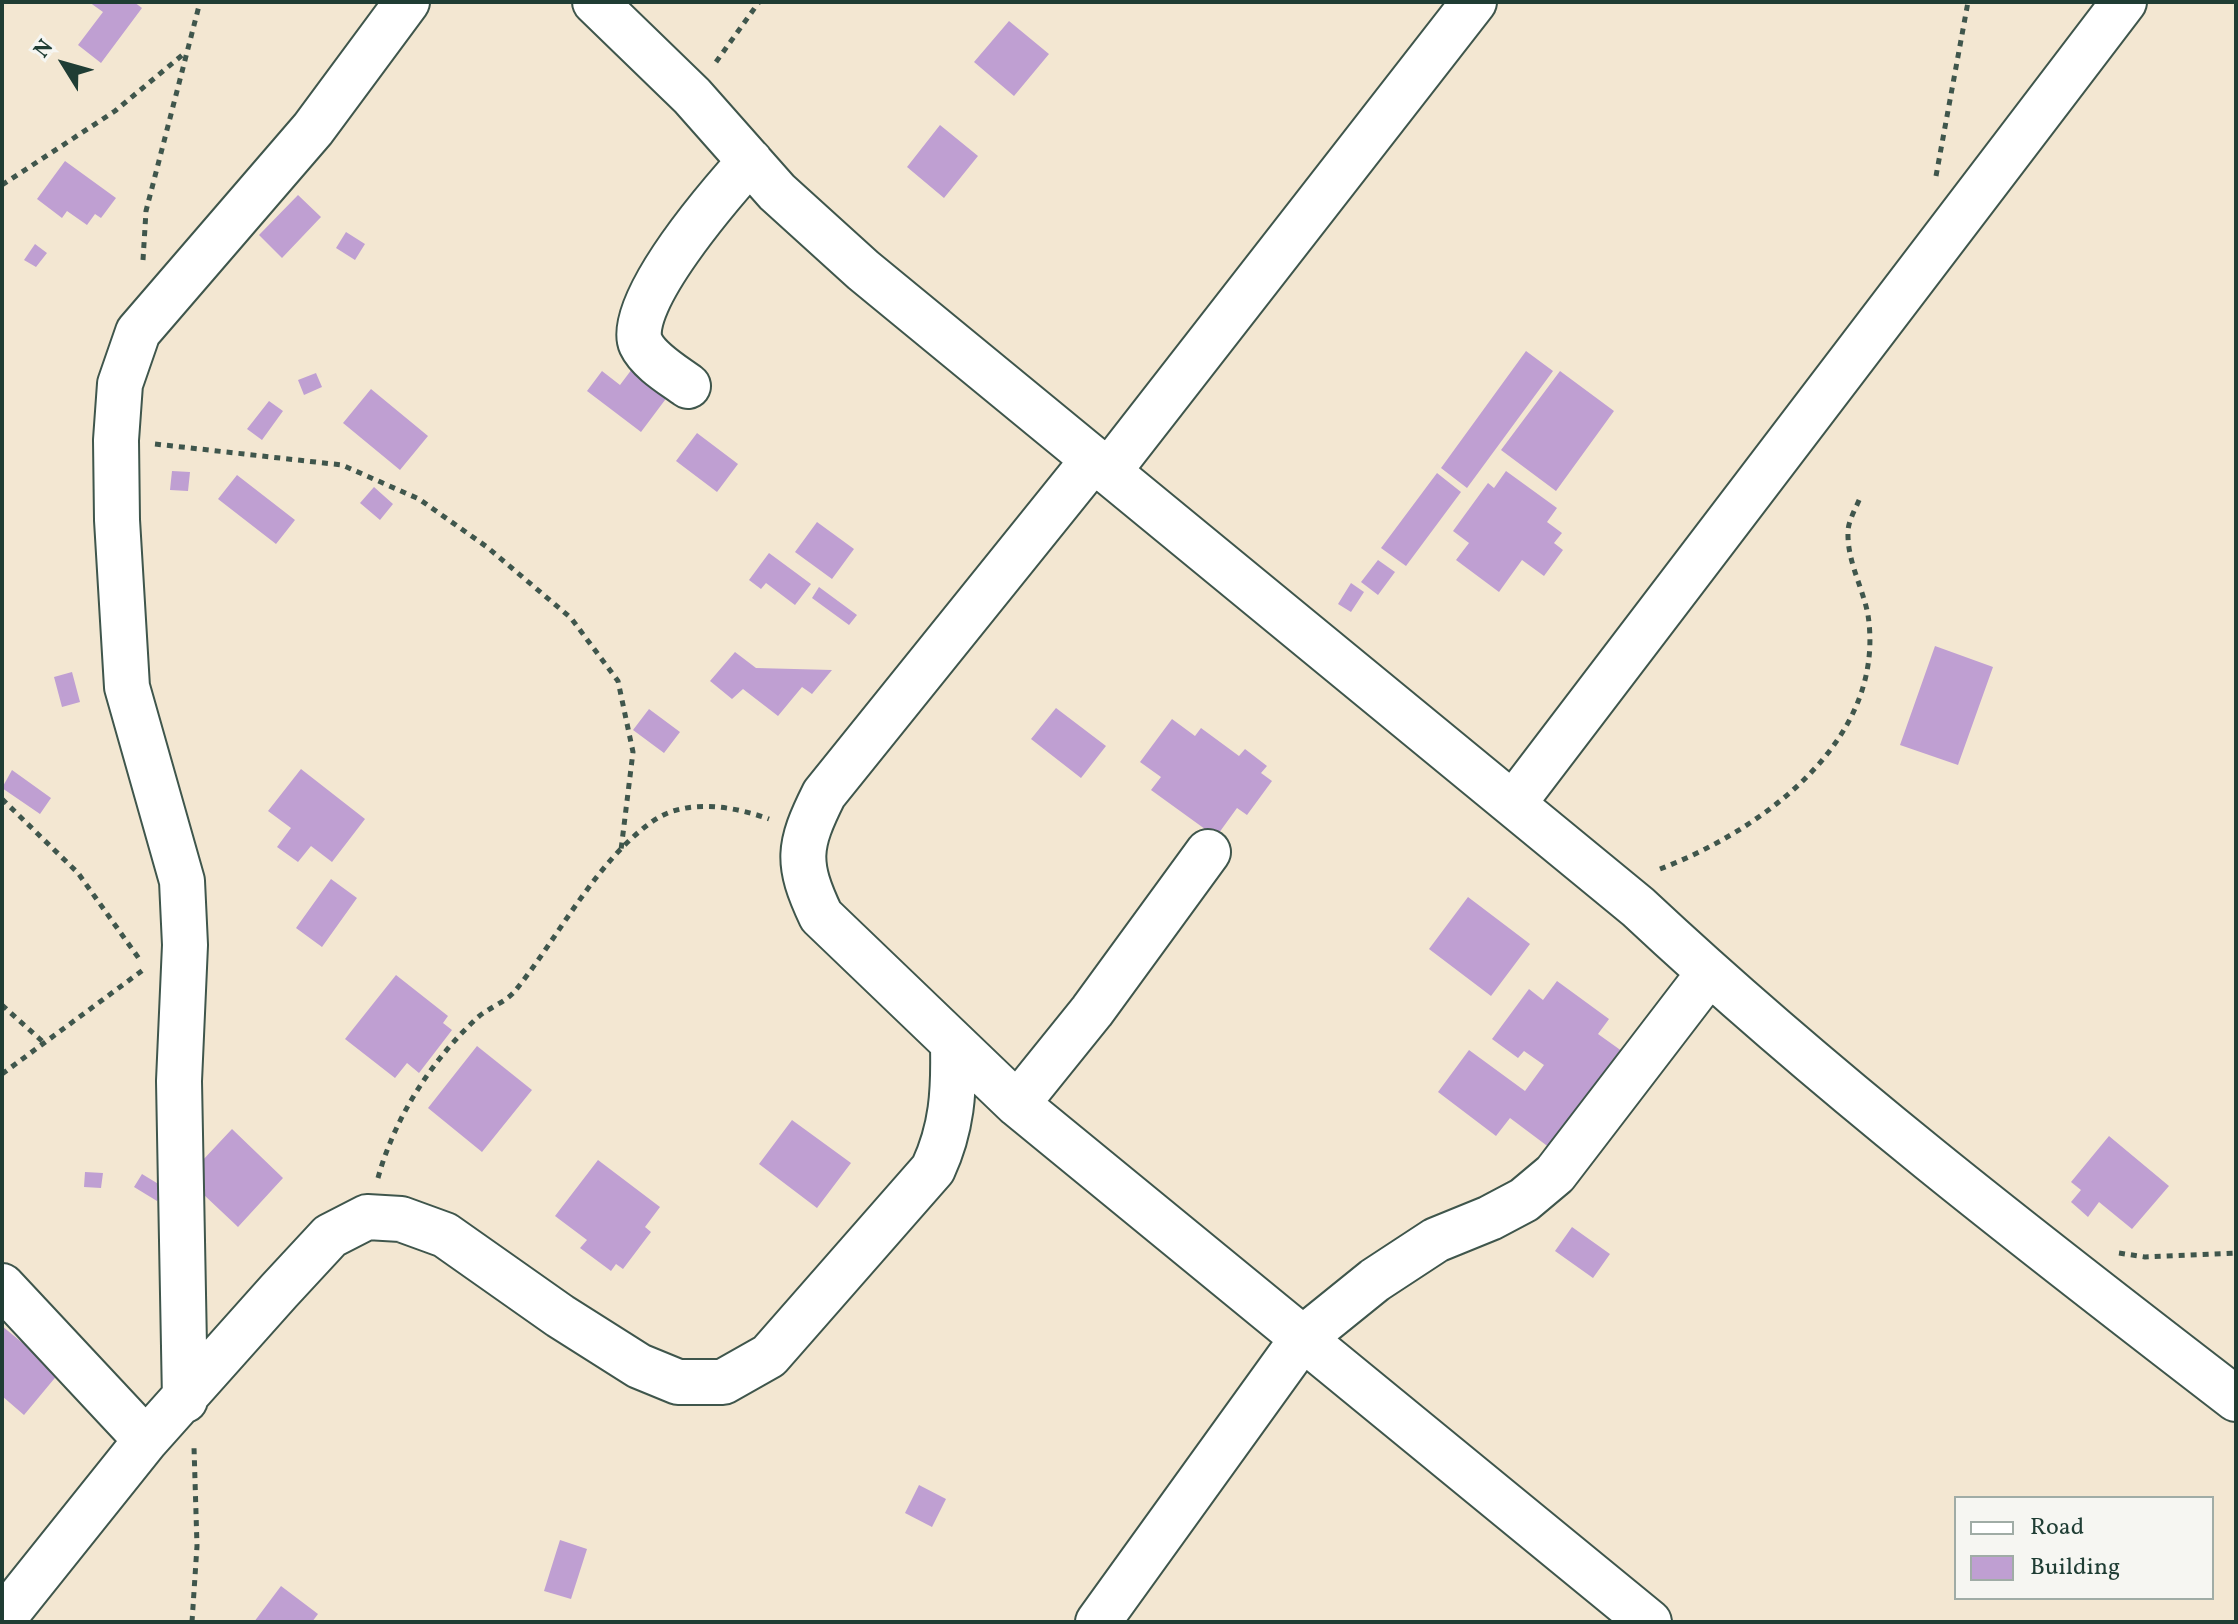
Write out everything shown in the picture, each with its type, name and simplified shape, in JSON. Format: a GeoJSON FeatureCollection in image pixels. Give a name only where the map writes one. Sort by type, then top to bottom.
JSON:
{"type":"FeatureCollection","features":[{"type":"Feature","properties":{"kind":"street"},"geometry":{"type":"LineString","coordinates":[[185,1400],[179,1081],[185,945],[182,881],[127,687],[119,586],[116,440],[120,384],[138,332],[313,129],[407,2]]}},
{"type":"Feature","properties":{"kind":"street"},"geometry":{"type":"LineString","coordinates":[[595,2],[692,96],[777,192],[863,270],[1614,886],[1709,973],[2024,1235],[2236,1399]]}},
{"type":"Feature","properties":{"kind":"street"},"geometry":{"type":"LineString","coordinates":[[1474,2],[1230,319],[1100,466],[824,794],[805,832],[802,877],[821,916],[953,1047],[1017,1104],[1649,1622]]}},
{"type":"Feature","properties":{"kind":"street"},"geometry":{"type":"LineString","coordinates":[[1513,804],[2124,2]]}},
{"type":"Feature","properties":{"kind":"street"},"geometry":{"type":"LineString","coordinates":[[688,386],[641,344],[639,329],[654,288],[750,161]]}},
{"type":"Feature","properties":{"kind":"street"},"geometry":{"type":"LineString","coordinates":[[1017,1104],[1092,1011],[1208,852]]}},
{"type":"Feature","properties":{"kind":"street"},"geometry":{"type":"LineString","coordinates":[[1098,1622],[1302,1339],[1375,1280],[1436,1240],[1513,1206],[1555,1174],[1709,973]]}},
{"type":"Feature","properties":{"kind":"street"},"geometry":{"type":"LineString","coordinates":[[2,1620],[146,1440],[330,1236],[367,1217],[401,1219],[445,1235],[560,1316],[639,1366],[678,1382],[723,1382],[769,1356],[933,1169],[947,1137],[954,1098],[953,1047]]}},
{"type":"Feature","properties":{"kind":"street"},"geometry":{"type":"LineString","coordinates":[[2,1286],[146,1440]]}},
{"type":"Feature","properties":{"kind":"path"},"geometry":{"type":"LineString","coordinates":[[138,332],[146,211],[200,2]]}},
{"type":"Feature","properties":{"kind":"path"},"geometry":{"type":"LineString","coordinates":[[692,96],[759,2]]}},
{"type":"Feature","properties":{"kind":"path"},"geometry":{"type":"LineString","coordinates":[[1934,190],[1968,2]]}},
{"type":"Feature","properties":{"kind":"path"},"geometry":{"type":"LineString","coordinates":[[2,185],[115,111],[187,51]]}},
{"type":"Feature","properties":{"kind":"path"},"geometry":{"type":"LineString","coordinates":[[116,440],[255,458],[342,465],[419,499],[487,547],[571,618],[618,681],[633,752],[621,850]]}},
{"type":"Feature","properties":{"kind":"path"},"geometry":{"type":"LineString","coordinates":[[1614,886],[1701,853],[1787,797],[1828,753],[1861,698],[1869,665],[1868,615],[1847,531],[1860,498]]}},
{"type":"Feature","properties":{"kind":"path"},"geometry":{"type":"LineString","coordinates":[[2,799],[78,873],[146,968],[42,1041],[2,1074]]}},
{"type":"Feature","properties":{"kind":"path"},"geometry":{"type":"LineString","coordinates":[[367,1217],[386,1149],[416,1091],[477,1018],[513,994],[621,850],[654,820],[694,805],[754,814],[805,832]]}},
{"type":"Feature","properties":{"kind":"path"},"geometry":{"type":"LineString","coordinates":[[2,1005],[42,1041]]}},
{"type":"Feature","properties":{"kind":"path"},"geometry":{"type":"LineString","coordinates":[[2114,1252],[2145,1257],[2236,1253]]}},
{"type":"Feature","properties":{"kind":"path"},"geometry":{"type":"LineString","coordinates":[[185,1400],[196,1460],[197,1546],[192,1622]]}},
{"type":"Feature","properties":{"kind":"building"},"geometry":{"type":"Polygon","coordinates":[[[89,2],[134,2],[142,8],[101,63],[78,45],[103,12],[89,2]]]}},
{"type":"Feature","properties":{"kind":"building"},"geometry":{"type":"Polygon","coordinates":[[[1009,21],[1049,54],[1014,96],[974,62],[1009,21]]]}},
{"type":"Feature","properties":{"kind":"building"},"geometry":{"type":"Polygon","coordinates":[[[940,125],[978,156],[944,198],[907,167],[940,125]]]}},
{"type":"Feature","properties":{"kind":"building"},"geometry":{"type":"Polygon","coordinates":[[[65,161],[116,198],[101,218],[95,214],[87,225],[67,211],[62,218],[37,199],[65,161]]]}},
{"type":"Feature","properties":{"kind":"building"},"geometry":{"type":"Polygon","coordinates":[[[298,195],[321,217],[282,258],[259,235],[298,195]]]}},
{"type":"Feature","properties":{"kind":"building"},"geometry":{"type":"Polygon","coordinates":[[[346,232],[365,244],[355,260],[336,248],[346,232]]]}},
{"type":"Feature","properties":{"kind":"building"},"geometry":{"type":"Polygon","coordinates":[[[35,244],[47,253],[36,267],[24,260],[35,244]]]}},
{"type":"Feature","properties":{"kind":"building"},"geometry":{"type":"Polygon","coordinates":[[[1526,351],[1553,371],[1467,488],[1441,468],[1526,351]]]}},
{"type":"Feature","properties":{"kind":"building"},"geometry":{"type":"Polygon","coordinates":[[[632,369],[668,396],[641,432],[587,391],[602,371],[620,385],[632,369]]]}},
{"type":"Feature","properties":{"kind":"building"},"geometry":{"type":"Polygon","coordinates":[[[1560,371],[1614,411],[1556,491],[1501,450],[1560,371]]]}},
{"type":"Feature","properties":{"kind":"building"},"geometry":{"type":"Polygon","coordinates":[[[316,373],[322,387],[304,395],[298,380],[316,373]]]}},
{"type":"Feature","properties":{"kind":"building"},"geometry":{"type":"Polygon","coordinates":[[[371,389],[428,436],[400,470],[343,423],[371,389]]]}},
{"type":"Feature","properties":{"kind":"building"},"geometry":{"type":"Polygon","coordinates":[[[269,401],[283,411],[262,440],[247,429],[269,401]]]}},
{"type":"Feature","properties":{"kind":"building"},"geometry":{"type":"Polygon","coordinates":[[[697,433],[738,464],[717,492],[676,461],[697,433]]]}},
{"type":"Feature","properties":{"kind":"building"},"geometry":{"type":"Polygon","coordinates":[[[172,471],[190,472],[188,491],[170,490],[172,471]]]}},
{"type":"Feature","properties":{"kind":"building"},"geometry":{"type":"Polygon","coordinates":[[[1506,471],[1557,508],[1547,522],[1562,533],[1554,543],[1563,550],[1544,576],[1522,560],[1499,592],[1456,560],[1469,543],[1453,531],[1488,483],[1494,488],[1506,471]]]}},
{"type":"Feature","properties":{"kind":"building"},"geometry":{"type":"Polygon","coordinates":[[[1437,473],[1461,492],[1406,566],[1381,548],[1437,473]]]}},
{"type":"Feature","properties":{"kind":"building"},"geometry":{"type":"Polygon","coordinates":[[[237,475],[295,520],[276,544],[218,499],[237,475]]]}},
{"type":"Feature","properties":{"kind":"building"},"geometry":{"type":"Polygon","coordinates":[[[374,487],[393,504],[380,520],[360,503],[374,487]]]}},
{"type":"Feature","properties":{"kind":"building"},"geometry":{"type":"Polygon","coordinates":[[[817,522],[854,549],[832,579],[795,552],[817,522]]]}},
{"type":"Feature","properties":{"kind":"building"},"geometry":{"type":"Polygon","coordinates":[[[769,553],[811,584],[795,605],[766,583],[761,589],[749,580],[769,553]]]}},
{"type":"Feature","properties":{"kind":"building"},"geometry":{"type":"Polygon","coordinates":[[[1378,560],[1395,572],[1378,595],[1361,582],[1378,560]]]}},
{"type":"Feature","properties":{"kind":"building"},"geometry":{"type":"Polygon","coordinates":[[[1351,583],[1364,592],[1351,612],[1338,604],[1351,583]]]}},
{"type":"Feature","properties":{"kind":"building"},"geometry":{"type":"Polygon","coordinates":[[[819,587],[857,615],[849,625],[812,598],[819,587]]]}},
{"type":"Feature","properties":{"kind":"building"},"geometry":{"type":"Polygon","coordinates":[[[1935,646],[1993,667],[1958,765],[1900,745],[1935,646]]]}},
{"type":"Feature","properties":{"kind":"building"},"geometry":{"type":"Polygon","coordinates":[[[735,652],[756,668],[832,670],[812,694],[802,687],[778,716],[743,689],[732,699],[710,681],[735,652]]]}},
{"type":"Feature","properties":{"kind":"building"},"geometry":{"type":"Polygon","coordinates":[[[72,672],[80,702],[62,707],[54,677],[72,672]]]}},
{"type":"Feature","properties":{"kind":"building"},"geometry":{"type":"Polygon","coordinates":[[[1056,708],[1106,746],[1081,778],[1031,739],[1056,708]]]}},
{"type":"Feature","properties":{"kind":"building"},"geometry":{"type":"Polygon","coordinates":[[[649,709],[680,732],[664,753],[633,730],[649,709]]]}},
{"type":"Feature","properties":{"kind":"building"},"geometry":{"type":"Polygon","coordinates":[[[1172,719],[1195,736],[1201,728],[1239,756],[1245,749],[1267,766],[1261,773],[1272,781],[1247,815],[1237,808],[1216,837],[1151,790],[1161,777],[1140,762],[1172,719]]]}},
{"type":"Feature","properties":{"kind":"building"},"geometry":{"type":"Polygon","coordinates":[[[301,769],[365,819],[332,862],[311,846],[298,862],[277,847],[291,828],[268,811],[301,769]]]}},
{"type":"Feature","properties":{"kind":"building"},"geometry":{"type":"Polygon","coordinates":[[[12,770],[51,798],[40,814],[2,788],[12,770]]]}},
{"type":"Feature","properties":{"kind":"building"},"geometry":{"type":"Polygon","coordinates":[[[331,879],[357,898],[322,947],[296,928],[331,879]]]}},
{"type":"Feature","properties":{"kind":"building"},"geometry":{"type":"Polygon","coordinates":[[[1468,897],[1530,944],[1491,996],[1429,949],[1468,897]]]}},
{"type":"Feature","properties":{"kind":"building"},"geometry":{"type":"Polygon","coordinates":[[[396,975],[448,1016],[443,1023],[452,1030],[419,1073],[407,1063],[395,1078],[345,1039],[396,975]]]}},
{"type":"Feature","properties":{"kind":"building"},"geometry":{"type":"Polygon","coordinates":[[[1557,981],[1609,1019],[1598,1034],[1626,1054],[1554,1151],[1510,1118],[1496,1136],[1438,1092],[1469,1050],[1525,1091],[1544,1065],[1524,1051],[1518,1058],[1492,1039],[1529,989],[1543,1000],[1557,981]]]}},
{"type":"Feature","properties":{"kind":"building"},"geometry":{"type":"Polygon","coordinates":[[[477,1046],[532,1090],[482,1152],[428,1108],[477,1046]]]}},
{"type":"Feature","properties":{"kind":"building"},"geometry":{"type":"Polygon","coordinates":[[[792,1120],[851,1163],[817,1208],[759,1164],[792,1120]]]}},
{"type":"Feature","properties":{"kind":"building"},"geometry":{"type":"Polygon","coordinates":[[[232,1129],[283,1178],[238,1227],[186,1178],[232,1129]]]}},
{"type":"Feature","properties":{"kind":"building"},"geometry":{"type":"Polygon","coordinates":[[[2109,1136],[2169,1186],[2132,1229],[2099,1202],[2088,1217],[2071,1202],[2081,1190],[2071,1182],[2109,1136]]]}},
{"type":"Feature","properties":{"kind":"building"},"geometry":{"type":"Polygon","coordinates":[[[598,1160],[660,1207],[645,1227],[651,1232],[623,1269],[616,1264],[611,1271],[580,1248],[587,1240],[555,1216],[598,1160]]]}},
{"type":"Feature","properties":{"kind":"building"},"geometry":{"type":"Polygon","coordinates":[[[85,1172],[103,1173],[101,1188],[84,1187],[85,1172]]]}},
{"type":"Feature","properties":{"kind":"building"},"geometry":{"type":"Polygon","coordinates":[[[142,1174],[165,1188],[157,1201],[134,1187],[142,1174]]]}},
{"type":"Feature","properties":{"kind":"building"},"geometry":{"type":"Polygon","coordinates":[[[1572,1227],[1610,1254],[1593,1278],[1555,1251],[1572,1227]]]}},
{"type":"Feature","properties":{"kind":"building"},"geometry":{"type":"Polygon","coordinates":[[[2,1326],[59,1373],[24,1415],[2,1396],[2,1326]]]}},
{"type":"Feature","properties":{"kind":"building"},"geometry":{"type":"Polygon","coordinates":[[[919,1485],[946,1499],[932,1527],[905,1513],[919,1485]]]}},
{"type":"Feature","properties":{"kind":"building"},"geometry":{"type":"Polygon","coordinates":[[[560,1540],[587,1549],[571,1599],[544,1591],[560,1540]]]}},
{"type":"Feature","properties":{"kind":"building"},"geometry":{"type":"Polygon","coordinates":[[[281,1586],[318,1614],[312,1622],[254,1622],[281,1586]]]}}]}
